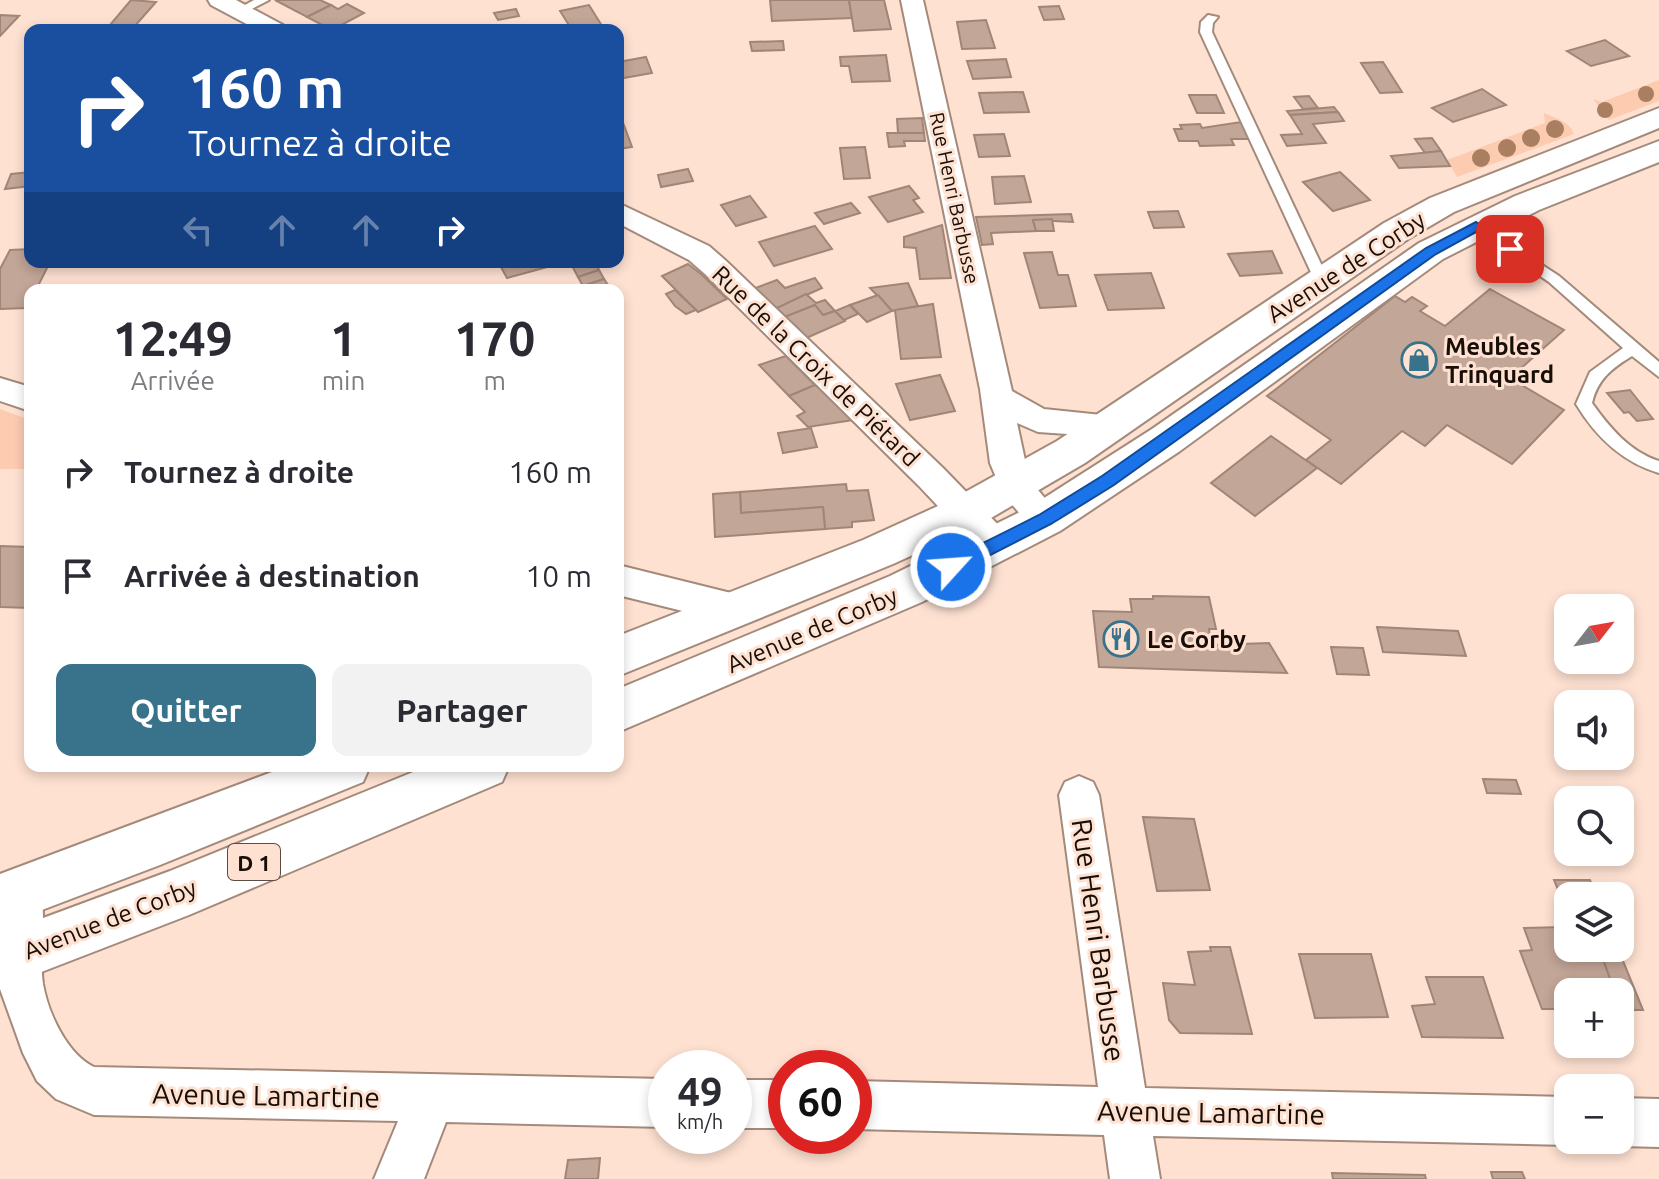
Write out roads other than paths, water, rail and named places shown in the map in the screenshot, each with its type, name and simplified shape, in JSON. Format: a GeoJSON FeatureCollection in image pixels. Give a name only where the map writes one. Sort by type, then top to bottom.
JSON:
{"type":"FeatureCollection","features":[{"type":"Feature","properties":{"kind":"main road","name":"Avenue de Corby"},"geometry":{"type":"LineString","coordinates":[[624,654],[878,552],[964,513],[1110,425],[1396,231],[1442,205],[1659,117]]}},
{"type":"Feature","properties":{"kind":"main road","name":"Avenue de Corby"},"geometry":{"type":"LineString","coordinates":[[624,708],[906,589],[1045,519],[1166,440],[1431,251],[1476,226],[1659,151]]}},
{"type":"Feature","properties":{"kind":"main road","name":"D 1"},"geometry":{"type":"LineString","coordinates":[[11,896],[160,841],[331,772]]}},
{"type":"Feature","properties":{"kind":"main road","name":"Avenue de Corby"},"geometry":{"type":"LineString","coordinates":[[10,958],[470,772]]}},
{"type":"Feature","properties":{"kind":"street","name":"Rue Henri Barbusse"},"geometry":{"type":"LineString","coordinates":[[912,0],[996,396],[1007,463],[1015,485],[1045,519]]}},
{"type":"Feature","properties":{"kind":"street"},"geometry":{"type":"LineString","coordinates":[[230,6],[264,24]]}},
{"type":"Feature","properties":{"kind":"street","name":"Rue de la Croix de Piétard"},"geometry":{"type":"LineString","coordinates":[[624,215],[699,253],[715,267],[996,545]]}},
{"type":"Feature","properties":{"kind":"street"},"geometry":{"type":"LineString","coordinates":[[0,389],[24,397]]}},
{"type":"Feature","properties":{"kind":"street"},"geometry":{"type":"LineString","coordinates":[[996,396],[1038,420],[1110,425]]}},
{"type":"Feature","properties":{"kind":"street"},"geometry":{"type":"LineString","coordinates":[[624,581],[735,609]]}},
{"type":"Feature","properties":{"kind":"street","name":"Rue Henri Barbusse"},"geometry":{"type":"LineString","coordinates":[[1079,795],[1135,1179]]}},
{"type":"Feature","properties":{"kind":"street","name":"Avenue Lamartine"},"geometry":{"type":"LineString","coordinates":[[11,896],[10,958],[39,1037],[54,1064],[73,1082],[94,1091],[648,1103]]}},
{"type":"Feature","properties":{"kind":"street"},"geometry":{"type":"LineString","coordinates":[[399,1179],[431,1099]]}},
{"type":"Feature","properties":{"kind":"street","name":"Avenue Lamartine"},"geometry":{"type":"LineString","coordinates":[[872,1105],[1554,1121]]}},
{"type":"Feature","properties":{"kind":"street"},"geometry":{"type":"LineString","coordinates":[[1634,1122],[1659,1123]]}},
{"type":"Feature","properties":{"kind":"lane"},"geometry":{"type":"LineString","coordinates":[[230,6],[263,0]]}},
{"type":"Feature","properties":{"kind":"lane"},"geometry":{"type":"LineString","coordinates":[[1212,17],[1207,22],[1206,32],[1322,281]]}},
{"type":"Feature","properties":{"kind":"lane"},"geometry":{"type":"LineString","coordinates":[[1476,226],[1554,279],[1659,371]]}},
{"type":"Feature","properties":{"kind":"lane"},"geometry":{"type":"LineString","coordinates":[[1632,349],[1606,364],[1588,383],[1584,404],[1597,424],[1625,449],[1659,467]]}},
{"type":"Feature","properties":{"kind":"place","name":"Meubles Trinquard"},"geometry":{"type":"Point","coordinates":[1419,360]}},
{"type":"Feature","properties":{"kind":"place","name":"Le Corby"},"geometry":{"type":"Point","coordinates":[1121,639]}}]}
